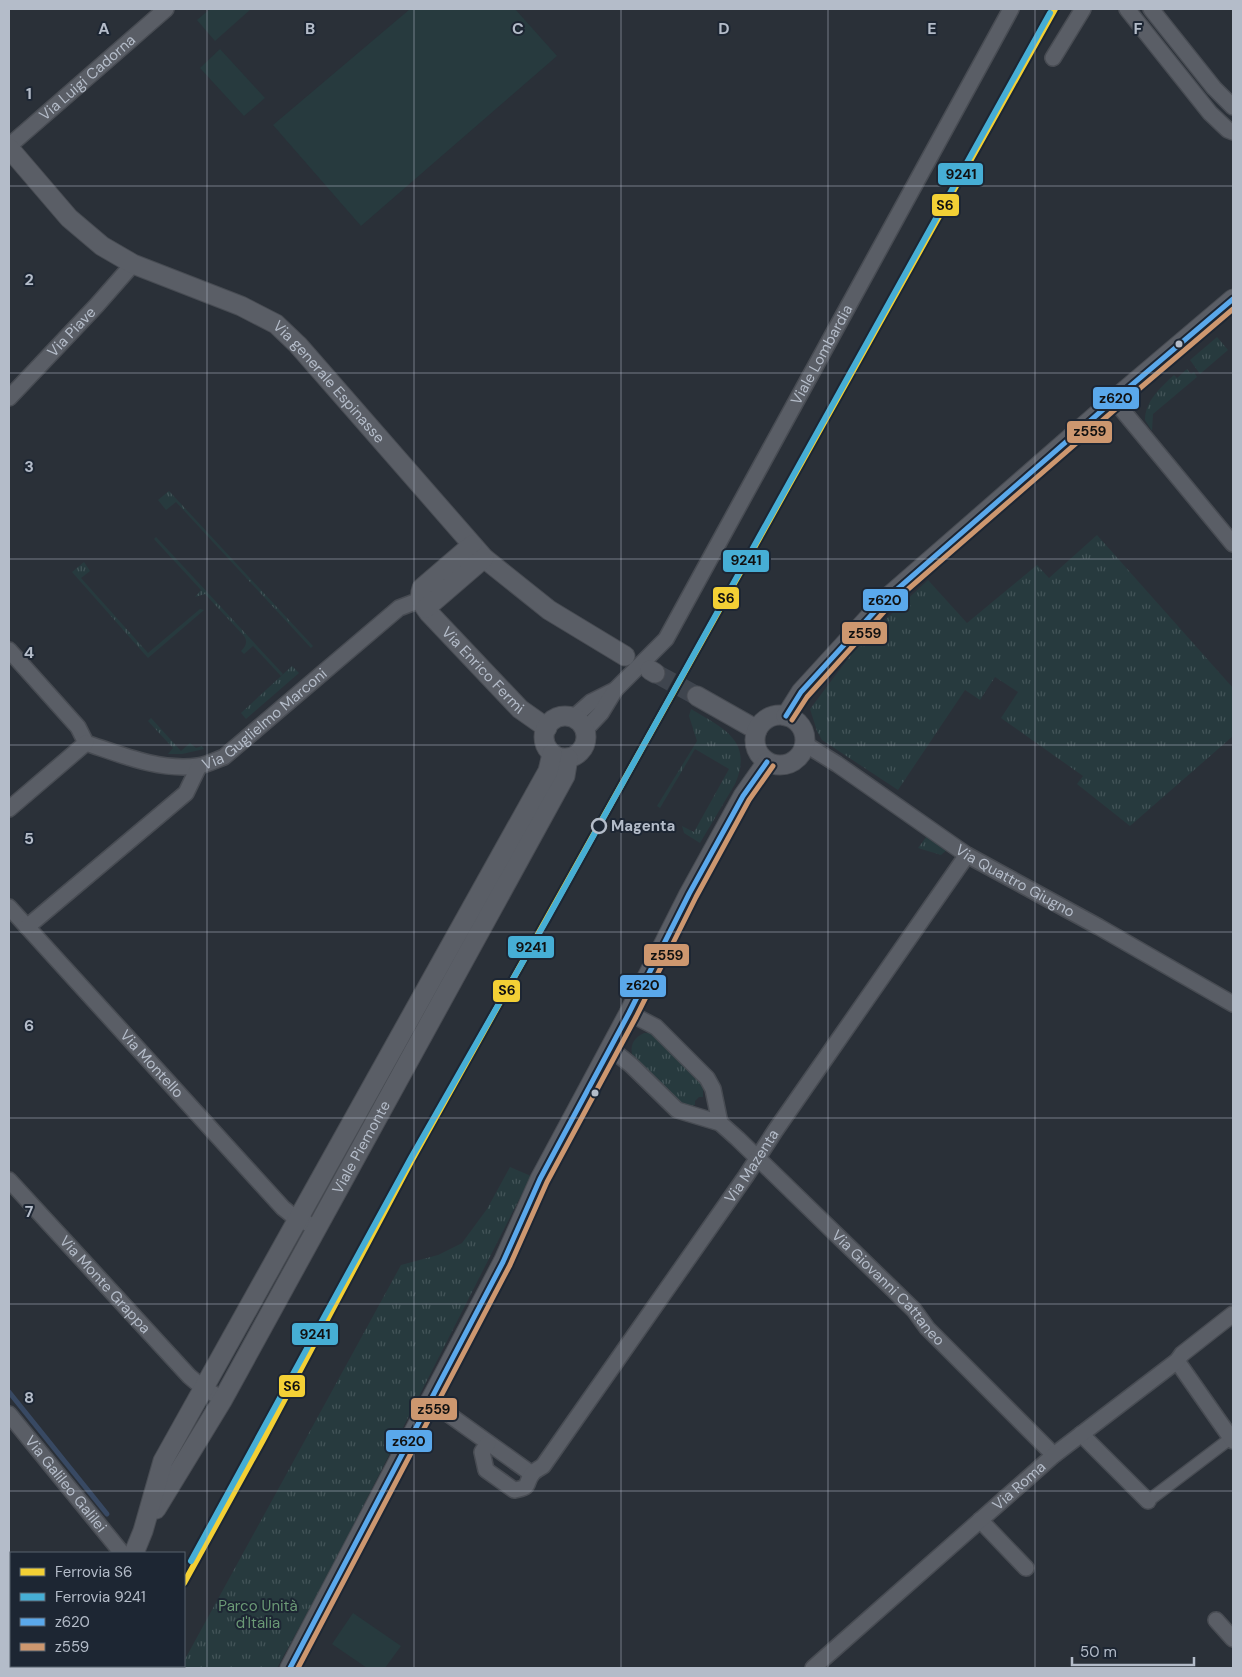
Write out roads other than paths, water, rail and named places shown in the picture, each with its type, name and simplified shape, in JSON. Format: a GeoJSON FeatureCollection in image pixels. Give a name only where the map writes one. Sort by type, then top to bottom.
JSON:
{"type":"FeatureCollection","features":[{"type":"Feature","properties":{"kind":"street","name":"Via Luigi Cadorna"},"geometry":{"type":"LineString","coordinates":[[9,147],[166,9]]}},
{"type":"Feature","properties":{"kind":"street","name":"Viale Lombardia"},"geometry":{"type":"LineString","coordinates":[[578,725],[601,713],[615,690],[666,639],[1011,9]]}},
{"type":"Feature","properties":{"kind":"street"},"geometry":{"type":"LineString","coordinates":[[1053,58],[1083,9]]}},
{"type":"Feature","properties":{"kind":"street"},"geometry":{"type":"LineString","coordinates":[[1127,9],[1210,113],[1228,130],[1233,132]]}},
{"type":"Feature","properties":{"kind":"street"},"geometry":{"type":"LineString","coordinates":[[1151,9],[1214,88],[1233,107]]}},
{"type":"Feature","properties":{"kind":"street"},"geometry":{"type":"LineString","coordinates":[[1214,88],[1233,121]]}},
{"type":"Feature","properties":{"kind":"street","name":"Via generale Espinasse"},"geometry":{"type":"LineString","coordinates":[[9,147],[69,218],[102,246],[133,264],[241,306],[276,324],[298,345],[478,552],[549,610],[625,656]]}},
{"type":"Feature","properties":{"kind":"street","name":"Via Piave"},"geometry":{"type":"LineString","coordinates":[[9,398],[133,264]]}},
{"type":"Feature","properties":{"kind":"street"},"geometry":{"type":"LineString","coordinates":[[786,716],[801,692],[886,599],[1114,400],[1233,300]]}},
{"type":"Feature","properties":{"kind":"street"},"geometry":{"type":"LineString","coordinates":[[1114,400],[1233,544]]}},
{"type":"Feature","properties":{"kind":"street","name":"Via Guglielmo Marconi"},"geometry":{"type":"LineString","coordinates":[[27,927],[186,793],[199,766],[224,757],[399,608],[423,604],[478,552]]}},
{"type":"Feature","properties":{"kind":"street","name":"Via Enrico Fermi"},"geometry":{"type":"LineString","coordinates":[[423,604],[520,710],[547,728]]}},
{"type":"Feature","properties":{"kind":"street"},"geometry":{"type":"LineString","coordinates":[[9,650],[78,727],[86,743],[137,760],[165,766],[199,766]]}},
{"type":"Feature","properties":{"kind":"street"},"geometry":{"type":"LineString","coordinates":[[697,696],[757,730]]}},
{"type":"Feature","properties":{"kind":"street"},"geometry":{"type":"LineString","coordinates":[[776,715],[786,716],[794,719],[802,727],[805,735],[805,744],[800,756],[791,763],[782,766],[768,762],[762,757],[756,749],[755,737],[757,730],[767,719],[776,715]]}},
{"type":"Feature","properties":{"kind":"street"},"geometry":{"type":"LineString","coordinates":[[560,717],[578,725],[585,740],[582,748],[576,755],[560,756],[549,750],[545,742],[545,732],[552,721],[560,717]]}},
{"type":"Feature","properties":{"kind":"street"},"geometry":{"type":"LineString","coordinates":[[9,809],[86,743]]}},
{"type":"Feature","properties":{"kind":"street","name":"Via Quattro Giugno"},"geometry":{"type":"LineString","coordinates":[[805,744],[837,764],[967,855],[1233,1004]]}},
{"type":"Feature","properties":{"kind":"street","name":"Viale Piemonte"},"geometry":{"type":"LineString","coordinates":[[134,1552],[143,1531],[163,1461],[548,771],[560,756]]}},
{"type":"Feature","properties":{"kind":"street","name":"Viale Piemonte"},"geometry":{"type":"LineString","coordinates":[[143,1531],[223,1399],[565,776],[560,756]]}},
{"type":"Feature","properties":{"kind":"street"},"geometry":{"type":"LineString","coordinates":[[290,1668],[503,1262],[545,1170],[629,1013],[709,856],[743,796],[768,762]]}},
{"type":"Feature","properties":{"kind":"street","name":"Via Mazenta"},"geometry":{"type":"LineString","coordinates":[[488,1443],[482,1452],[486,1470],[514,1490],[528,1485],[532,1474],[543,1466],[575,1421],[967,855]]}},
{"type":"Feature","properties":{"kind":"street","name":"Via Montello"},"geometry":{"type":"LineString","coordinates":[[9,907],[283,1208],[317,1229]]}},
{"type":"Feature","properties":{"kind":"street"},"geometry":{"type":"LineString","coordinates":[[629,1013],[656,1027],[707,1078],[712,1089],[720,1123]]}},
{"type":"Feature","properties":{"kind":"street","name":"Via Giovanni Cattaneo"},"geometry":{"type":"LineString","coordinates":[[610,1048],[631,1065],[677,1110],[720,1123],[758,1157],[914,1310],[927,1328],[1054,1455]]}},
{"type":"Feature","properties":{"kind":"street","name":"Via Monte Grappa"},"geometry":{"type":"LineString","coordinates":[[9,1180],[189,1376],[203,1388],[223,1399]]}},
{"type":"Feature","properties":{"kind":"street","name":"Via Roma"},"geometry":{"type":"LineString","coordinates":[[819,1667],[1054,1455],[1177,1361],[1182,1354],[1233,1314]]}},
{"type":"Feature","properties":{"kind":"street"},"geometry":{"type":"LineString","coordinates":[[1081,1434],[1148,1501],[1232,1440],[1177,1361]]}},
{"type":"Feature","properties":{"kind":"street"},"geometry":{"type":"LineString","coordinates":[[430,1401],[532,1474]]}},
{"type":"Feature","properties":{"kind":"street","name":"Via Galileo Galilei"},"geometry":{"type":"LineString","coordinates":[[9,1414],[121,1552]]}},
{"type":"Feature","properties":{"kind":"street"},"geometry":{"type":"LineString","coordinates":[[980,1520],[1026,1568]]}},
{"type":"Feature","properties":{"kind":"street"},"geometry":{"type":"LineString","coordinates":[[1216,1620],[1233,1639]]}},
{"type":"Feature","properties":{"kind":"waterway"},"geometry":{"type":"LineString","coordinates":[[9,1392],[107,1514]]}},
{"type":"Feature","properties":{"kind":"tunnel"},"geometry":{"type":"LineString","coordinates":[[655,673],[697,696]]}},
{"type":"Feature","properties":{"kind":"rail line","name":"S6"},"geometry":{"type":"LineString","coordinates":[[185,1581],[263,1440],[413,1158],[1055,9]]}},
{"type":"Feature","properties":{"kind":"rail line","name":"9241"},"geometry":{"type":"LineString","coordinates":[[191,1561],[411,1158],[546,921],[1050,13]]}},
{"type":"Feature","properties":{"kind":"place","name":"Magenta"},"geometry":{"type":"Point","coordinates":[599,826]}},
{"type":"Feature","properties":{"kind":"park label","name":"Parco Unità d'Italia"},"geometry":{"type":"Point","coordinates":[258,1614]}}]}
